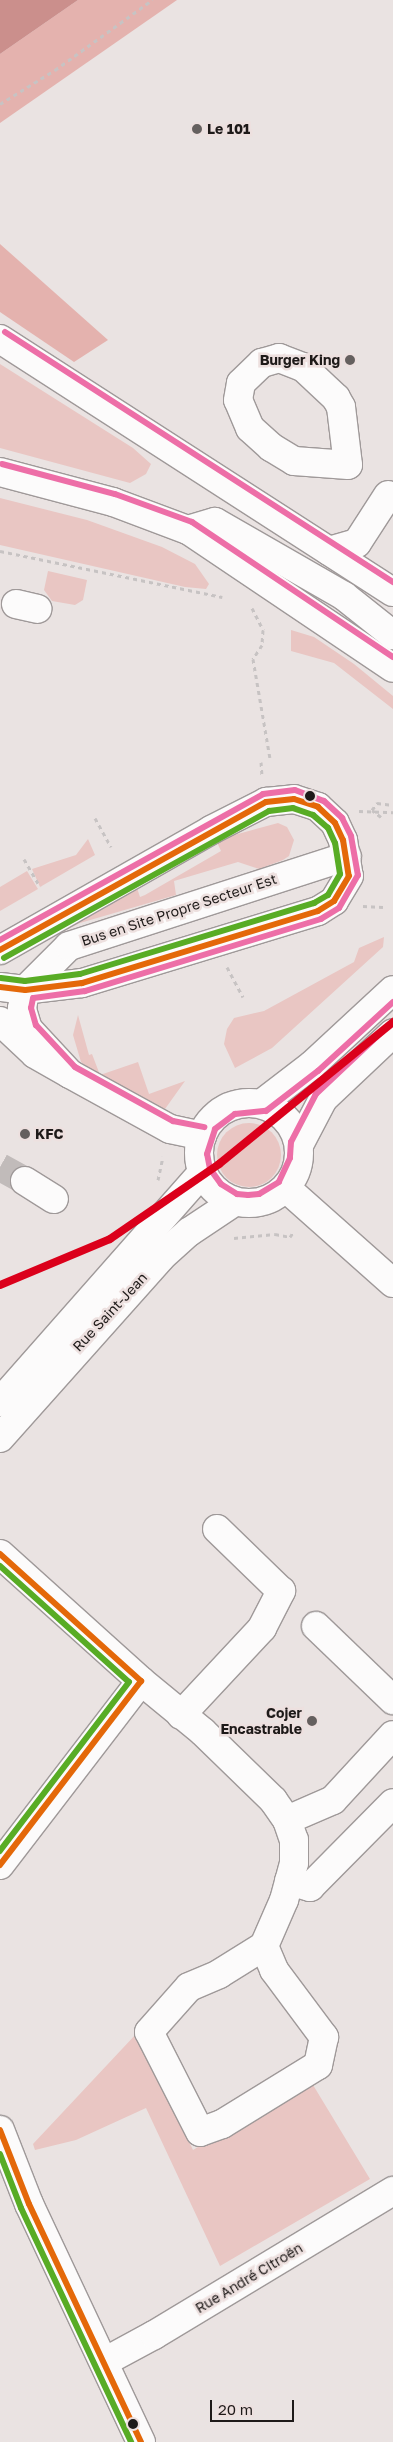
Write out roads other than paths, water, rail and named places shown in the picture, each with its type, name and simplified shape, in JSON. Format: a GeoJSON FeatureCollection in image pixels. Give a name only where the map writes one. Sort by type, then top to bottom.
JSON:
{"type":"FeatureCollection","features":[{"type":"Feature","properties":{"kind":"street"},"geometry":{"type":"LineString","coordinates":[[0,338],[393,592]]}},
{"type":"Feature","properties":{"kind":"street"},"geometry":{"type":"LineString","coordinates":[[0,472],[113,502],[188,530],[393,668]]}},
{"type":"Feature","properties":{"kind":"street"},"geometry":{"type":"LineString","coordinates":[[329,551],[357,542],[388,495]]}},
{"type":"Feature","properties":{"kind":"street"},"geometry":{"type":"LineString","coordinates":[[188,530],[214,522],[344,596],[393,636]]}},
{"type":"Feature","properties":{"kind":"street"},"geometry":{"type":"LineString","coordinates":[[0,950],[211,830],[266,802],[294,799],[318,807],[335,823],[347,856],[349,876],[343,889],[318,911],[82,984],[13,988],[22,1008],[28,1029],[70,1074]]}},
{"type":"Feature","properties":{"kind":"street","name":"Bus en Site Propre Secteur Est"},"geometry":{"type":"LineString","coordinates":[[13,988],[68,946],[347,856]]}},
{"type":"Feature","properties":{"kind":"street"},"geometry":{"type":"LineString","coordinates":[[261,1104],[312,1065],[393,990]]}},
{"type":"Feature","properties":{"kind":"street"},"geometry":{"type":"LineString","coordinates":[[0,1021],[35,1054],[70,1074],[170,1129],[202,1136]]}},
{"type":"Feature","properties":{"kind":"street"},"geometry":{"type":"LineString","coordinates":[[299,1145],[323,1100],[393,1033]]}},
{"type":"Feature","properties":{"kind":"street"},"geometry":{"type":"LineString","coordinates":[[246,1103],[261,1104],[286,1119],[299,1145],[299,1160],[286,1188],[262,1202],[234,1202],[215,1191],[202,1173],[198,1154],[202,1136],[218,1113],[231,1106],[246,1103]]}},
{"type":"Feature","properties":{"kind":"street","name":"Rue Saint-Jean"},"geometry":{"type":"LineString","coordinates":[[0,1402],[202,1173]]}},
{"type":"Feature","properties":{"kind":"street"},"geometry":{"type":"LineString","coordinates":[[25,1181],[54,1199]]}},
{"type":"Feature","properties":{"kind":"street"},"geometry":{"type":"LineString","coordinates":[[286,1188],[393,1283]]}},
{"type":"Feature","properties":{"kind":"street","name":"Rue Saint-Jean"},"geometry":{"type":"LineString","coordinates":[[0,1438],[161,1257],[189,1232],[234,1202]]}},
{"type":"Feature","properties":{"kind":"street"},"geometry":{"type":"LineString","coordinates":[[181,1716],[262,1628],[281,1591],[217,1529]]}},
{"type":"Feature","properties":{"kind":"street"},"geometry":{"type":"LineString","coordinates":[[0,1554],[141,1681],[181,1716],[203,1732],[259,1786],[287,1820],[294,1840],[294,1863],[289,1881],[264,1946],[219,1974],[188,1987],[149,2032],[200,2132],[222,2124],[318,2065],[324,2037],[274,1970],[264,1946]]}},
{"type":"Feature","properties":{"kind":"street"},"geometry":{"type":"LineString","coordinates":[[316,1626],[393,1700]]}},
{"type":"Feature","properties":{"kind":"street"},"geometry":{"type":"LineString","coordinates":[[0,1865],[141,1681]]}},
{"type":"Feature","properties":{"kind":"street"},"geometry":{"type":"LineString","coordinates":[[287,1820],[333,1800],[393,1735]]}},
{"type":"Feature","properties":{"kind":"street"},"geometry":{"type":"LineString","coordinates":[[289,1881],[310,1887],[393,1803]]}},
{"type":"Feature","properties":{"kind":"street"},"geometry":{"type":"LineString","coordinates":[[0,2130],[29,2204],[141,2442]]}},
{"type":"Feature","properties":{"kind":"street","name":"Rue André Citroën"},"geometry":{"type":"LineString","coordinates":[[104,2362],[154,2335],[393,2192]]}},
{"type":"Feature","properties":{"kind":"tunnel"},"geometry":{"type":"LineString","coordinates":[[0,1167],[25,1181]]}},
{"type":"Feature","properties":{"kind":"place","name":"Le 101"},"geometry":{"type":"Point","coordinates":[197,129]}},
{"type":"Feature","properties":{"kind":"place","name":"Burger King"},"geometry":{"type":"Point","coordinates":[350,360]}},
{"type":"Feature","properties":{"kind":"place","name":"KFC"},"geometry":{"type":"Point","coordinates":[25,1134]}},
{"type":"Feature","properties":{"kind":"place","name":"Cojer Encastrable"},"geometry":{"type":"Point","coordinates":[312,1721]}}]}
